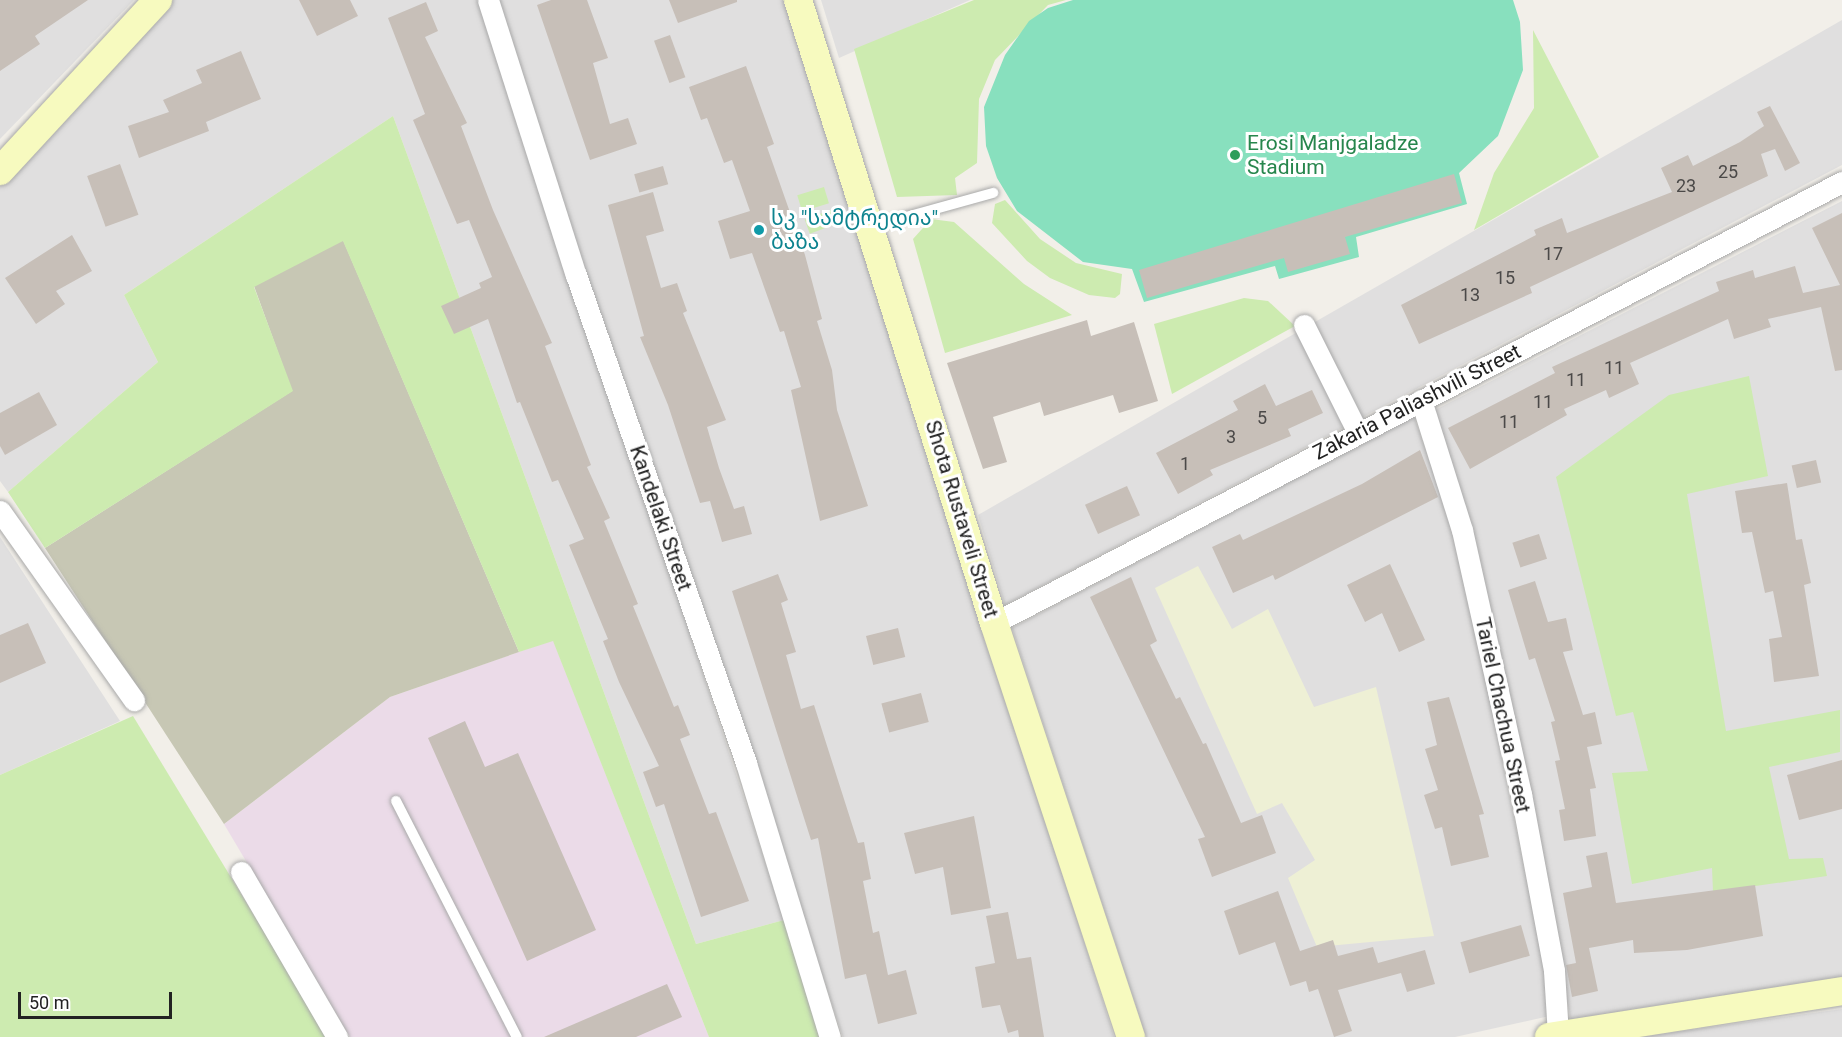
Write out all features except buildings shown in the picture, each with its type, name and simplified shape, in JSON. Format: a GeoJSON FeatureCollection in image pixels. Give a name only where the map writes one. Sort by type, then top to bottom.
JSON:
{"type":"FeatureCollection","features":[{"type":"Feature","properties":{"kind":"street"},"geometry":{"type":"LineString","coordinates":[[0,171],[158,0]]}},
{"type":"Feature","properties":{"kind":"street","name":"Kandelaki Street"},"geometry":{"type":"LineString","coordinates":[[488,0],[576,275],[746,763],[830,1037]]}},
{"type":"Feature","properties":{"kind":"street","name":"Shota Rustaveli Street"},"geometry":{"type":"LineString","coordinates":[[798,0],[994,623],[1131,1037]]}},
{"type":"Feature","properties":{"kind":"street","name":"Zakaria Paliashvili Street"},"geometry":{"type":"LineString","coordinates":[[994,623],[1842,182]]}},
{"type":"Feature","properties":{"kind":"street"},"geometry":{"type":"LineString","coordinates":[[1304,325],[1358,433]]}},
{"type":"Feature","properties":{"kind":"street","name":"Tariel Chachua Street"},"geometry":{"type":"LineString","coordinates":[[1421,399],[1462,530],[1521,794],[1554,971],[1553,1036]]}},
{"type":"Feature","properties":{"kind":"street"},"geometry":{"type":"LineString","coordinates":[[0,511],[134,700]]}},
{"type":"Feature","properties":{"kind":"street"},"geometry":{"type":"LineString","coordinates":[[241,872],[336,1037]]}},
{"type":"Feature","properties":{"kind":"street"},"geometry":{"type":"LineString","coordinates":[[1553,1036],[1842,991]]}},
{"type":"Feature","properties":{"kind":"lane"},"geometry":{"type":"LineString","coordinates":[[870,227],[993,193]]}},
{"type":"Feature","properties":{"kind":"lane"},"geometry":{"type":"LineString","coordinates":[[396,801],[517,1037]]}},
{"type":"Feature","properties":{"kind":"shaded area"},"geometry":{"type":"Polygon","coordinates":[[[0,0],[134,0],[0,139],[0,0]]]}},
{"type":"Feature","properties":{"kind":"shaded area"},"geometry":{"type":"Polygon","coordinates":[[[169,0],[481,0],[784,920],[696,944],[393,116],[124,295],[158,362],[8,492],[0,481],[0,181],[169,0]]]}},
{"type":"Feature","properties":{"kind":"shaded area"},"geometry":{"type":"Polygon","coordinates":[[[495,0],[788,0],[1114,1037],[843,1037],[495,0]]]}},
{"type":"Feature","properties":{"kind":"shaded area"},"geometry":{"type":"Polygon","coordinates":[[[821,0],[970,0],[839,58],[821,0]]]}},
{"type":"Feature","properties":{"kind":"shaded area"},"geometry":{"type":"Polygon","coordinates":[[[1842,20],[1842,165],[1005,605],[978,515],[1842,20]]]}},
{"type":"Feature","properties":{"kind":"shaded area"},"geometry":{"type":"Polygon","coordinates":[[[1842,201],[1842,977],[1571,1020],[1470,523],[1435,410],[1842,201]]]}},
{"type":"Feature","properties":{"kind":"shaded area"},"geometry":{"type":"Polygon","coordinates":[[[343,240],[519,652],[390,697],[224,824],[45,548],[292,391],[254,286],[343,240]]]}},
{"type":"Feature","properties":{"kind":"shaded area"},"geometry":{"type":"Polygon","coordinates":[[[1414,417],[1456,534],[1554,1015],[1455,1037],[1146,1037],[1012,628],[1414,417]]]}},
{"type":"Feature","properties":{"kind":"shaded area"},"geometry":{"type":"Polygon","coordinates":[[[0,537],[120,721],[0,775],[0,537]]]}},
{"type":"Feature","properties":{"kind":"shaded area"},"geometry":{"type":"Polygon","coordinates":[[[1198,566],[1232,629],[1268,609],[1314,707],[1376,687],[1434,936],[1317,947],[1288,878],[1315,860],[1282,803],[1257,814],[1155,588],[1198,566]]]}},
{"type":"Feature","properties":{"kind":"shaded area"},"geometry":{"type":"Polygon","coordinates":[[[553,640],[709,1037],[350,1037],[224,824],[390,697],[553,640]]]}},
{"type":"Feature","properties":{"kind":"shaded area"},"geometry":{"type":"Polygon","coordinates":[[[1842,1009],[1842,1037],[1640,1037],[1842,1009]]]}},
{"type":"Feature","properties":{"kind":"green space"},"geometry":{"type":"Polygon","coordinates":[[[974,0],[1066,0],[1048,5],[995,60],[979,99],[977,163],[955,178],[957,195],[897,197],[854,49],[974,0]]]}},
{"type":"Feature","properties":{"kind":"green space","name":"Erosi Manjgaladze Stadium"},"geometry":{"type":"Polygon","coordinates":[[[1073,0],[1513,0],[1520,22],[1523,70],[1498,136],[1459,173],[1467,204],[1356,237],[1359,257],[1279,279],[1275,266],[1144,302],[1132,269],[1083,262],[1017,211],[997,178],[986,146],[984,107],[1005,55],[1029,21],[1048,8],[1073,0]]]}},
{"type":"Feature","properties":{"kind":"green space"},"geometry":{"type":"Polygon","coordinates":[[[1533,30],[1599,157],[1474,230],[1494,173],[1534,108],[1533,30]]]}},
{"type":"Feature","properties":{"kind":"green space"},"geometry":{"type":"Polygon","coordinates":[[[393,116],[696,944],[784,920],[819,1037],[709,1037],[553,641],[519,652],[343,241],[254,287],[293,391],[45,548],[8,492],[158,362],[124,295],[393,116]]]}},
{"type":"Feature","properties":{"kind":"green space"},"geometry":{"type":"Polygon","coordinates":[[[824,187],[829,203],[802,211],[797,195],[824,187]]]}},
{"type":"Feature","properties":{"kind":"green space"},"geometry":{"type":"Polygon","coordinates":[[[1005,200],[1040,239],[1076,263],[1122,274],[1120,294],[1115,298],[1089,295],[1050,278],[1027,261],[992,223],[995,204],[1005,200]]]}},
{"type":"Feature","properties":{"kind":"green space"},"geometry":{"type":"Polygon","coordinates":[[[831,210],[836,224],[810,234],[805,220],[831,210]]]}},
{"type":"Feature","properties":{"kind":"green space"},"geometry":{"type":"Polygon","coordinates":[[[931,219],[954,222],[1024,284],[1072,315],[945,353],[913,239],[931,219]]]}},
{"type":"Feature","properties":{"kind":"green space"},"geometry":{"type":"Polygon","coordinates":[[[1244,298],[1268,301],[1295,326],[1172,394],[1154,324],[1244,298]]]}},
{"type":"Feature","properties":{"kind":"green space"},"geometry":{"type":"Polygon","coordinates":[[[1749,376],[1768,476],[1687,494],[1726,731],[1840,710],[1840,752],[1769,767],[1789,859],[1823,858],[1827,876],[1713,892],[1712,868],[1632,884],[1612,773],[1648,771],[1633,712],[1616,716],[1556,477],[1669,395],[1749,376]]]}},
{"type":"Feature","properties":{"kind":"green space"},"geometry":{"type":"Polygon","coordinates":[[[133,716],[328,1037],[0,1037],[0,775],[133,716]]]}},
{"type":"Feature","properties":{"kind":"place","name":"Erosi Manjgaladze Stadium"},"geometry":{"type":"Point","coordinates":[1235,155]}},
{"type":"Feature","properties":{"kind":"place","name":"სკ \"სამტრედია\" ბაზა"},"geometry":{"type":"Point","coordinates":[759,230]}}]}
